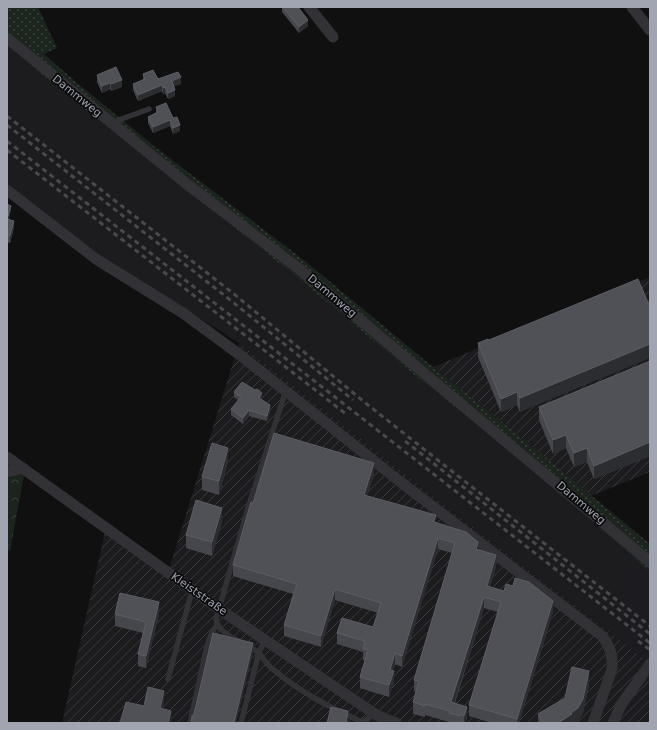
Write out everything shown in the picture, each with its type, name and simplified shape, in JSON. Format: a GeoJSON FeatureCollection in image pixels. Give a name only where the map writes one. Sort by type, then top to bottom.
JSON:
{"type":"FeatureCollection","features":[{"type":"Feature","properties":{"kind":"street"},"geometry":{"type":"LineString","coordinates":[[309,7],[333,37]]}},
{"type":"Feature","properties":{"kind":"street"},"geometry":{"type":"LineString","coordinates":[[634,8],[650,30]]}},
{"type":"Feature","properties":{"kind":"street","name":"Dammweg"},"geometry":{"type":"LineString","coordinates":[[7,38],[188,185],[298,268],[650,562]]}},
{"type":"Feature","properties":{"kind":"street"},"geometry":{"type":"LineString","coordinates":[[7,190],[96,259],[183,313],[240,354],[398,480],[602,636],[609,645],[613,661],[612,669],[593,723]]}},
{"type":"Feature","properties":{"kind":"street","name":"Kleiststraße"},"geometry":{"type":"LineString","coordinates":[[7,457],[219,609],[375,714],[390,722],[396,723]]}},
{"type":"Feature","properties":{"kind":"street"},"geometry":{"type":"LineString","coordinates":[[7,472],[23,468]]}},
{"type":"Feature","properties":{"kind":"street"},"geometry":{"type":"LineString","coordinates":[[613,723],[621,705],[650,664]]}},
{"type":"Feature","properties":{"kind":"lane"},"geometry":{"type":"LineString","coordinates":[[112,124],[149,109]]}},
{"type":"Feature","properties":{"kind":"lane"},"geometry":{"type":"LineString","coordinates":[[286,390],[248,508],[216,619],[217,625],[224,632],[259,652],[263,661],[276,672],[303,692],[322,703],[362,722],[375,714]]}},
{"type":"Feature","properties":{"kind":"lane"},"geometry":{"type":"LineString","coordinates":[[168,679],[190,598],[194,591]]}},
{"type":"Feature","properties":{"kind":"lane"},"geometry":{"type":"LineString","coordinates":[[190,723],[207,646],[212,632],[217,625]]}},
{"type":"Feature","properties":{"kind":"lane"},"geometry":{"type":"LineString","coordinates":[[240,723],[259,652],[265,640]]}},
{"type":"Feature","properties":{"kind":"shaded area"},"geometry":{"type":"Polygon","coordinates":[[[7,45],[63,92],[295,276],[413,374],[504,446],[577,507],[650,573],[650,663],[457,515],[239,343],[100,255],[7,186],[7,45]]]}},
{"type":"Feature","properties":{"kind":"shaded area"},"geometry":{"type":"Polygon","coordinates":[[[650,277],[650,472],[591,496],[516,433],[433,367],[650,277]]]}},
{"type":"Feature","properties":{"kind":"shaded area"},"geometry":{"type":"Polygon","coordinates":[[[239,343],[457,515],[650,663],[650,723],[62,723],[105,532],[167,576],[239,343]]]}},
{"type":"Feature","properties":{"kind":"green space"},"geometry":{"type":"Polygon","coordinates":[[[7,7],[38,7],[57,48],[44,54],[154,146],[305,261],[650,544],[650,573],[577,507],[504,446],[413,374],[295,276],[63,92],[7,45],[7,7]]]}},
{"type":"Feature","properties":{"kind":"green space"},"geometry":{"type":"Polygon","coordinates":[[[7,464],[24,475],[10,551],[7,550],[7,464]]]}},
{"type":"Feature","properties":{"kind":"building"},"geometry":{"type":"Polygon","coordinates":[[[283,7],[298,7],[308,20],[299,27],[283,7]]]}},
{"type":"Feature","properties":{"kind":"building"},"geometry":{"type":"Polygon","coordinates":[[[116,67],[122,80],[102,86],[97,75],[116,67]]]}},
{"type":"Feature","properties":{"kind":"building"},"geometry":{"type":"Polygon","coordinates":[[[153,70],[158,79],[178,72],[181,77],[172,81],[175,90],[168,93],[162,85],[138,95],[133,84],[145,79],[143,74],[153,70]]]}},
{"type":"Feature","properties":{"kind":"building"},"geometry":{"type":"Polygon","coordinates":[[[166,103],[173,118],[177,117],[180,125],[173,128],[170,120],[153,127],[148,117],[158,112],[156,107],[166,103]]]}},
{"type":"Feature","properties":{"kind":"building"},"geometry":{"type":"Polygon","coordinates":[[[7,204],[11,206],[8,216],[7,216],[7,204]]]}},
{"type":"Feature","properties":{"kind":"building"},"geometry":{"type":"Polygon","coordinates":[[[7,219],[14,221],[10,236],[7,236],[7,219]]]}},
{"type":"Feature","properties":{"kind":"building"},"geometry":{"type":"Polygon","coordinates":[[[638,279],[650,307],[650,344],[520,398],[517,392],[501,399],[478,343],[488,339],[489,340],[638,279]]]}},
{"type":"Feature","properties":{"kind":"building"},"geometry":{"type":"Polygon","coordinates":[[[650,361],[650,442],[594,466],[587,448],[574,453],[566,435],[553,440],[539,407],[650,361]]]}},
{"type":"Feature","properties":{"kind":"building"},"geometry":{"type":"Polygon","coordinates":[[[242,382],[262,393],[259,398],[270,405],[267,416],[249,410],[243,418],[231,409],[241,397],[234,392],[242,382]]]}},
{"type":"Feature","properties":{"kind":"building"},"geometry":{"type":"Polygon","coordinates":[[[274,433],[374,463],[364,495],[436,515],[434,522],[466,532],[478,542],[476,549],[496,555],[487,586],[504,591],[506,584],[513,586],[515,578],[529,582],[553,601],[517,719],[469,705],[501,602],[484,597],[451,702],[467,707],[464,716],[449,713],[450,711],[425,704],[425,706],[413,702],[419,681],[414,680],[455,543],[438,538],[402,656],[395,653],[390,670],[394,671],[389,685],[360,677],[368,650],[363,649],[365,641],[337,633],[342,618],[373,627],[381,603],[335,589],[321,636],[284,625],[297,584],[233,565],[251,502],[253,503],[274,433]]]}},
{"type":"Feature","properties":{"kind":"building"},"geometry":{"type":"Polygon","coordinates":[[[212,443],[228,448],[219,481],[202,477],[212,443]]]}},
{"type":"Feature","properties":{"kind":"building"},"geometry":{"type":"Polygon","coordinates":[[[196,500],[222,508],[212,542],[186,535],[196,500]]]}},
{"type":"Feature","properties":{"kind":"building"},"geometry":{"type":"Polygon","coordinates":[[[120,593],[159,602],[146,656],[138,654],[146,622],[115,614],[120,593]]]}},
{"type":"Feature","properties":{"kind":"building"},"geometry":{"type":"Polygon","coordinates":[[[213,633],[253,643],[234,723],[191,723],[192,716],[194,714],[213,633]]]}},
{"type":"Feature","properties":{"kind":"building"},"geometry":{"type":"Polygon","coordinates":[[[572,667],[589,671],[583,699],[578,708],[571,713],[572,714],[558,723],[543,723],[538,714],[565,698],[572,667]]]}},
{"type":"Feature","properties":{"kind":"building"},"geometry":{"type":"Polygon","coordinates":[[[148,687],[164,691],[160,708],[171,711],[168,723],[120,723],[126,702],[144,706],[148,687]]]}},
{"type":"Feature","properties":{"kind":"building"},"geometry":{"type":"Polygon","coordinates":[[[331,707],[348,711],[346,723],[327,723],[331,707]]]}},
{"type":"Feature","properties":{"kind":"railway"},"geometry":{"type":"LineString","coordinates":[[7,116],[234,294],[368,405],[650,626]]}},
{"type":"Feature","properties":{"kind":"railway"},"geometry":{"type":"LineString","coordinates":[[7,125],[229,299],[353,400]]}},
{"type":"Feature","properties":{"kind":"railway"},"geometry":{"type":"LineString","coordinates":[[7,141],[650,643]]}},
{"type":"Feature","properties":{"kind":"railway"},"geometry":{"type":"LineString","coordinates":[[7,150],[346,414]]}},
{"type":"Feature","properties":{"kind":"railway"},"geometry":{"type":"LineString","coordinates":[[405,441],[650,634]]}},
{"type":"Feature","properties":{"kind":"railway"},"geometry":{"type":"LineString","coordinates":[[638,641],[650,650]]}}]}
